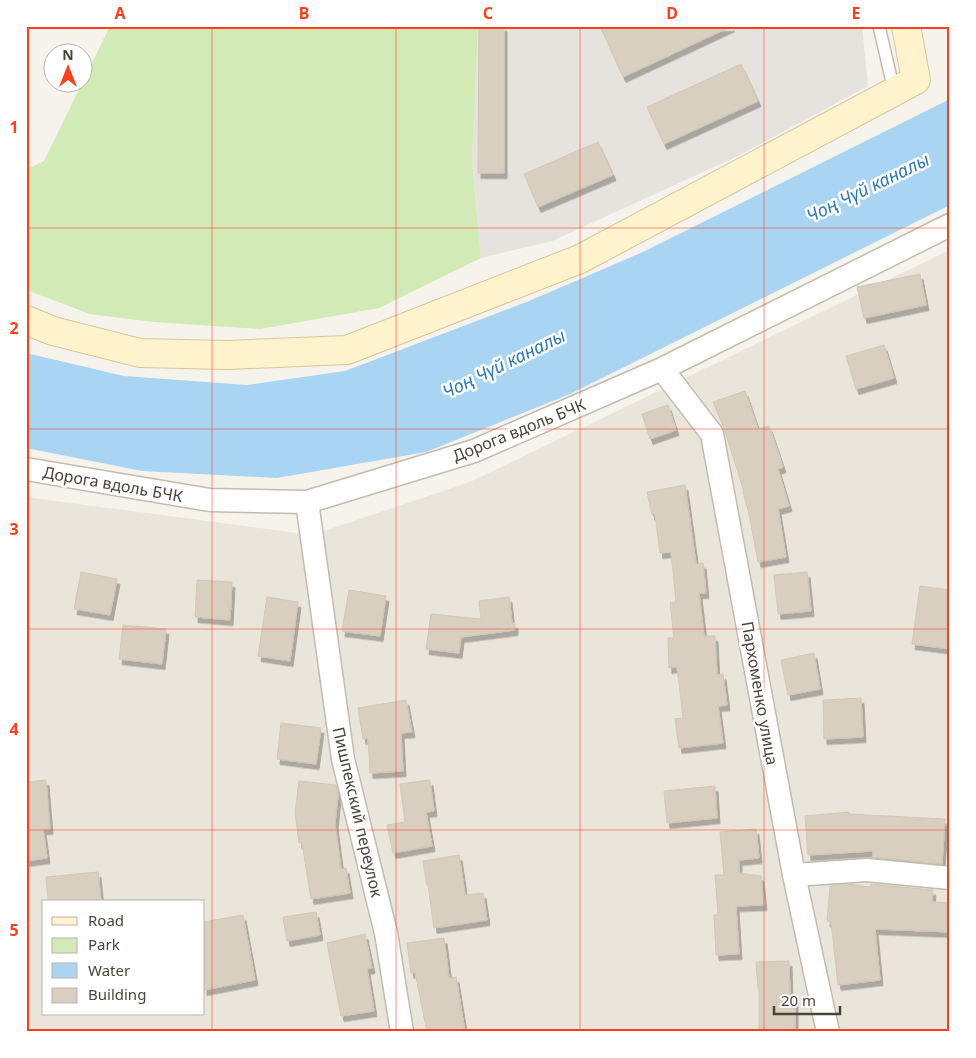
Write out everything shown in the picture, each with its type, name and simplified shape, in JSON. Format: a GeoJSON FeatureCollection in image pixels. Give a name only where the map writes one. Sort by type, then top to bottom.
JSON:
{"type":"FeatureCollection","features":[{"type":"Feature","properties":{"kind":"street"},"geometry":{"type":"LineString","coordinates":[[26,320],[53,331],[140,352],[227,356],[346,350],[580,259],[905,85],[906,26]]}},
{"type":"Feature","properties":{"kind":"street","name":"Дорога вдоль БЧК"},"geometry":{"type":"LineString","coordinates":[[26,469],[210,500],[308,502],[474,451],[662,369],[950,225]]}},
{"type":"Feature","properties":{"kind":"street","name":"Пархоменко улица"},"geometry":{"type":"LineString","coordinates":[[662,369],[712,434],[794,875],[828,1032]]}},
{"type":"Feature","properties":{"kind":"street","name":"Пишпекский переулок"},"geometry":{"type":"LineString","coordinates":[[308,502],[343,759],[386,933],[402,1032]]}},
{"type":"Feature","properties":{"kind":"street"},"geometry":{"type":"LineString","coordinates":[[794,875],[866,870],[950,878]]}},
{"type":"Feature","properties":{"kind":"lane"},"geometry":{"type":"LineString","coordinates":[[879,26],[905,85]]}},
{"type":"Feature","properties":{"kind":"shaded area"},"geometry":{"type":"Polygon","coordinates":[[[478,26],[862,26],[868,86],[736,157],[552,241],[481,258],[472,160],[478,26]]]}},
{"type":"Feature","properties":{"kind":"shaded area"},"geometry":{"type":"Polygon","coordinates":[[[950,250],[950,1032],[26,1032],[26,497],[312,535],[470,482],[950,250]]]}},
{"type":"Feature","properties":{"kind":"green space"},"geometry":{"type":"Polygon","coordinates":[[[110,26],[478,26],[472,160],[481,258],[379,308],[260,329],[154,322],[90,314],[26,290],[26,170],[44,161],[78,92],[92,92],[92,63],[110,26]]]}},
{"type":"Feature","properties":{"kind":"water","name":"Чоң Чүй каналы"},"geometry":{"type":"Polygon","coordinates":[[[950,99],[950,205],[570,394],[426,452],[277,478],[142,471],[26,448],[26,353],[124,376],[247,385],[345,371],[529,301],[643,252],[950,99]]]}},
{"type":"Feature","properties":{"kind":"building"},"geometry":{"type":"Polygon","coordinates":[[[479,26],[504,26],[504,173],[478,173],[479,26]]]}},
{"type":"Feature","properties":{"kind":"building"},"geometry":{"type":"Polygon","coordinates":[[[600,26],[732,26],[623,77],[600,26]]]}},
{"type":"Feature","properties":{"kind":"building"},"geometry":{"type":"Polygon","coordinates":[[[741,64],[758,101],[664,144],[647,107],[741,64]]]}},
{"type":"Feature","properties":{"kind":"building"},"geometry":{"type":"Polygon","coordinates":[[[598,142],[613,175],[538,207],[524,174],[598,142]]]}},
{"type":"Feature","properties":{"kind":"building"},"geometry":{"type":"Polygon","coordinates":[[[920,274],[926,305],[864,318],[857,287],[920,274]]]}},
{"type":"Feature","properties":{"kind":"building"},"geometry":{"type":"Polygon","coordinates":[[[884,345],[894,378],[856,389],[846,356],[884,345]]]}},
{"type":"Feature","properties":{"kind":"building"},"geometry":{"type":"Polygon","coordinates":[[[745,391],[758,429],[769,426],[783,467],[778,469],[789,506],[778,509],[786,557],[758,562],[744,492],[725,431],[713,402],[745,391]]]}},
{"type":"Feature","properties":{"kind":"building"},"geometry":{"type":"Polygon","coordinates":[[[668,405],[676,430],[650,439],[642,414],[668,405]]]}},
{"type":"Feature","properties":{"kind":"building"},"geometry":{"type":"Polygon","coordinates":[[[685,485],[696,564],[703,563],[706,593],[699,593],[704,636],[715,636],[717,675],[723,674],[727,705],[718,706],[723,743],[679,748],[675,719],[683,718],[677,667],[669,668],[668,638],[674,638],[670,603],[676,602],[671,552],[660,553],[655,514],[652,515],[647,492],[685,485]]]}},
{"type":"Feature","properties":{"kind":"building"},"geometry":{"type":"Polygon","coordinates":[[[81,572],[117,579],[110,615],[74,609],[81,572]]]}},
{"type":"Feature","properties":{"kind":"building"},"geometry":{"type":"Polygon","coordinates":[[[807,572],[811,611],[778,614],[774,575],[807,572]]]}},
{"type":"Feature","properties":{"kind":"building"},"geometry":{"type":"Polygon","coordinates":[[[197,580],[232,582],[230,620],[195,617],[197,580]]]}},
{"type":"Feature","properties":{"kind":"building"},"geometry":{"type":"Polygon","coordinates":[[[920,586],[950,590],[950,649],[912,644],[920,586]]]}},
{"type":"Feature","properties":{"kind":"building"},"geometry":{"type":"Polygon","coordinates":[[[349,590],[386,596],[380,636],[342,631],[349,590]]]}},
{"type":"Feature","properties":{"kind":"building"},"geometry":{"type":"Polygon","coordinates":[[[267,597],[298,602],[290,661],[258,656],[267,597]]]}},
{"type":"Feature","properties":{"kind":"building"},"geometry":{"type":"Polygon","coordinates":[[[509,597],[512,623],[515,623],[515,630],[461,637],[459,653],[426,649],[431,614],[481,619],[479,601],[509,597]]]}},
{"type":"Feature","properties":{"kind":"building"},"geometry":{"type":"Polygon","coordinates":[[[123,625],[166,629],[162,664],[119,659],[123,625]]]}},
{"type":"Feature","properties":{"kind":"building"},"geometry":{"type":"Polygon","coordinates":[[[814,653],[820,689],[788,695],[781,660],[814,653]]]}},
{"type":"Feature","properties":{"kind":"building"},"geometry":{"type":"Polygon","coordinates":[[[861,698],[863,737],[824,739],[823,700],[861,698]]]}},
{"type":"Feature","properties":{"kind":"building"},"geometry":{"type":"Polygon","coordinates":[[[406,700],[412,732],[401,733],[403,771],[370,773],[368,738],[363,739],[358,708],[406,700]]]}},
{"type":"Feature","properties":{"kind":"building"},"geometry":{"type":"Polygon","coordinates":[[[281,723],[321,728],[316,764],[277,759],[281,723]]]}},
{"type":"Feature","properties":{"kind":"building"},"geometry":{"type":"Polygon","coordinates":[[[46,780],[50,829],[43,829],[47,858],[26,861],[26,782],[46,780]]]}},
{"type":"Feature","properties":{"kind":"building"},"geometry":{"type":"Polygon","coordinates":[[[430,780],[434,811],[426,812],[432,846],[393,853],[387,825],[405,822],[400,784],[430,780]]]}},
{"type":"Feature","properties":{"kind":"building"},"geometry":{"type":"Polygon","coordinates":[[[299,781],[336,785],[338,795],[335,824],[341,869],[346,868],[350,893],[311,899],[302,843],[299,843],[295,813],[299,781]]]}},
{"type":"Feature","properties":{"kind":"building"},"geometry":{"type":"Polygon","coordinates":[[[715,786],[717,818],[667,823],[664,791],[715,786]]]}},
{"type":"Feature","properties":{"kind":"building"},"geometry":{"type":"Polygon","coordinates":[[[849,812],[849,814],[945,819],[942,864],[873,857],[873,851],[808,855],[805,816],[849,812]]]}},
{"type":"Feature","properties":{"kind":"building"},"geometry":{"type":"Polygon","coordinates":[[[756,829],[759,858],[739,860],[739,873],[761,876],[764,905],[736,906],[739,954],[716,955],[714,915],[718,915],[715,875],[724,875],[720,832],[756,829]]]}},
{"type":"Feature","properties":{"kind":"building"},"geometry":{"type":"Polygon","coordinates":[[[459,855],[465,895],[483,893],[487,920],[434,928],[423,861],[459,855]]]}},
{"type":"Feature","properties":{"kind":"building"},"geometry":{"type":"Polygon","coordinates":[[[98,872],[101,900],[48,900],[46,877],[98,872]]]}},
{"type":"Feature","properties":{"kind":"building"},"geometry":{"type":"Polygon","coordinates":[[[847,884],[871,887],[871,884],[933,890],[932,902],[950,903],[950,932],[875,929],[880,980],[838,985],[831,922],[827,921],[830,886],[847,884]]]}},
{"type":"Feature","properties":{"kind":"building"},"geometry":{"type":"Polygon","coordinates":[[[316,912],[320,935],[287,941],[283,917],[316,912]]]}},
{"type":"Feature","properties":{"kind":"building"},"geometry":{"type":"Polygon","coordinates":[[[243,915],[255,980],[205,990],[205,922],[243,915]]]}},
{"type":"Feature","properties":{"kind":"building"},"geometry":{"type":"Polygon","coordinates":[[[365,934],[372,968],[367,969],[374,1011],[341,1016],[327,943],[365,934]]]}},
{"type":"Feature","properties":{"kind":"building"},"geometry":{"type":"Polygon","coordinates":[[[444,938],[449,978],[456,977],[465,1032],[427,1032],[415,972],[411,973],[407,943],[444,938]]]}},
{"type":"Feature","properties":{"kind":"building"},"geometry":{"type":"Polygon","coordinates":[[[789,961],[790,997],[795,997],[795,1032],[759,1032],[759,988],[756,962],[789,961]]]}}]}
